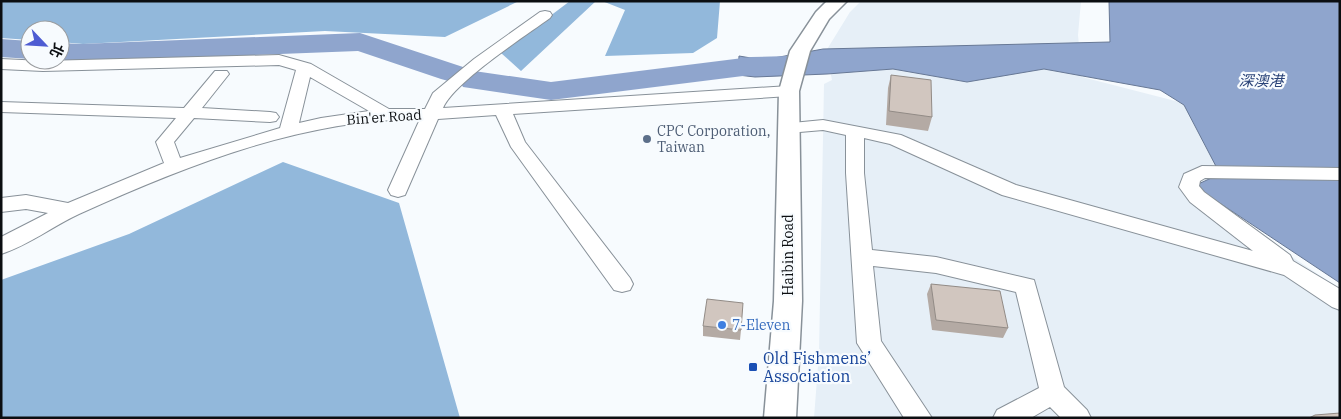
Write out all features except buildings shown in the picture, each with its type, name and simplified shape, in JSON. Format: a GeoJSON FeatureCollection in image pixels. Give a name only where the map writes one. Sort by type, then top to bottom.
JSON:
{"type":"FeatureCollection","features":[{"type":"Feature","properties":{"kind":"main road","name":"Haibin Road"},"geometry":{"type":"LineString","coordinates":[[780,418],[788,301],[788,128],[791,84],[800,51],[822,16],[838,1]]}},
{"type":"Feature","properties":{"kind":"street"},"geometry":{"type":"LineString","coordinates":[[398,190],[439,97],[480,62],[545,15]]}},
{"type":"Feature","properties":{"kind":"street"},"geometry":{"type":"LineString","coordinates":[[1,64],[43,66],[279,60],[305,67],[386,114]]}},
{"type":"Feature","properties":{"kind":"street"},"geometry":{"type":"LineString","coordinates":[[288,131],[305,67]]}},
{"type":"Feature","properties":{"kind":"street"},"geometry":{"type":"LineString","coordinates":[[174,166],[165,142],[221,74]]}},
{"type":"Feature","properties":{"kind":"street","name":"Bin'er Road"},"geometry":{"type":"LineString","coordinates":[[1,246],[70,210],[174,166],[288,131],[321,123],[386,114],[432,114],[503,110],[791,84]]}},
{"type":"Feature","properties":{"kind":"street"},"geometry":{"type":"LineString","coordinates":[[1,107],[189,112],[270,117]]}},
{"type":"Feature","properties":{"kind":"street"},"geometry":{"type":"LineString","coordinates":[[503,110],[517,143],[622,284]]}},
{"type":"Feature","properties":{"kind":"street"},"geometry":{"type":"LineString","coordinates":[[788,128],[823,125],[895,139],[1009,190],[1291,269]]}},
{"type":"Feature","properties":{"kind":"street"},"geometry":{"type":"LineString","coordinates":[[855,131],[855,173],[869,343],[919,418]]}},
{"type":"Feature","properties":{"kind":"street"},"geometry":{"type":"LineString","coordinates":[[1340,174],[1202,172],[1191,178],[1189,187],[1197,197],[1291,269],[1340,301]]}},
{"type":"Feature","properties":{"kind":"street"},"geometry":{"type":"LineString","coordinates":[[1,205],[26,202],[70,210]]}},
{"type":"Feature","properties":{"kind":"street"},"geometry":{"type":"LineString","coordinates":[[862,257],[936,265],[1026,286],[1053,394],[1078,418]]}},
{"type":"Feature","properties":{"kind":"street"},"geometry":{"type":"LineString","coordinates":[[1006,418],[1053,394]]}},
{"type":"Feature","properties":{"kind":"shaded area"},"geometry":{"type":"Polygon","coordinates":[[[1,1],[519,1],[445,37],[325,31],[83,44],[70,43],[70,20],[20,20],[20,39],[1,38],[1,1]]]}},
{"type":"Feature","properties":{"kind":"shaded area"},"geometry":{"type":"Polygon","coordinates":[[[570,1],[596,1],[521,71],[501,53],[570,1]]]}},
{"type":"Feature","properties":{"kind":"shaded area"},"geometry":{"type":"Polygon","coordinates":[[[602,1],[720,1],[717,38],[693,53],[605,56],[625,10],[602,1]]]}},
{"type":"Feature","properties":{"kind":"shaded area"},"geometry":{"type":"Polygon","coordinates":[[[861,1],[1081,1],[1078,35],[1082,77],[1187,104],[1224,176],[1201,184],[1237,220],[1340,289],[1340,418],[814,418],[819,353],[824,84],[832,80],[826,51],[850,12],[861,1]]]}},
{"type":"Feature","properties":{"kind":"shaded area"},"geometry":{"type":"Polygon","coordinates":[[[283,162],[399,203],[460,418],[1,418],[1,280],[129,234],[283,162]]]}},
{"type":"Feature","properties":{"kind":"water","name":"深澳港"},"geometry":{"type":"Polygon","coordinates":[[[1109,1],[1340,1],[1340,283],[1194,186],[1220,174],[1184,105],[1160,90],[1044,69],[967,82],[893,69],[755,77],[738,75],[739,56],[763,60],[823,49],[1110,42],[1109,1]]]}},
{"type":"Feature","properties":{"kind":"waterway"},"geometry":{"type":"LineString","coordinates":[[70,52],[360,42],[452,73]]}},
{"type":"Feature","properties":{"kind":"waterway"},"geometry":{"type":"LineString","coordinates":[[1,48],[20,49]]}},
{"type":"Feature","properties":{"kind":"waterway"},"geometry":{"type":"LineString","coordinates":[[474,80],[551,91],[751,66],[789,65]]}},
{"type":"Feature","properties":{"kind":"place","name":"CPC Corporation, Taiwan"},"geometry":{"type":"Point","coordinates":[647,139]}},
{"type":"Feature","properties":{"kind":"place","name":"7-Eleven"},"geometry":{"type":"Point","coordinates":[722,325]}},
{"type":"Feature","properties":{"kind":"place","name":"Old Fishmens’ Association"},"geometry":{"type":"Point","coordinates":[753,367]}}]}
